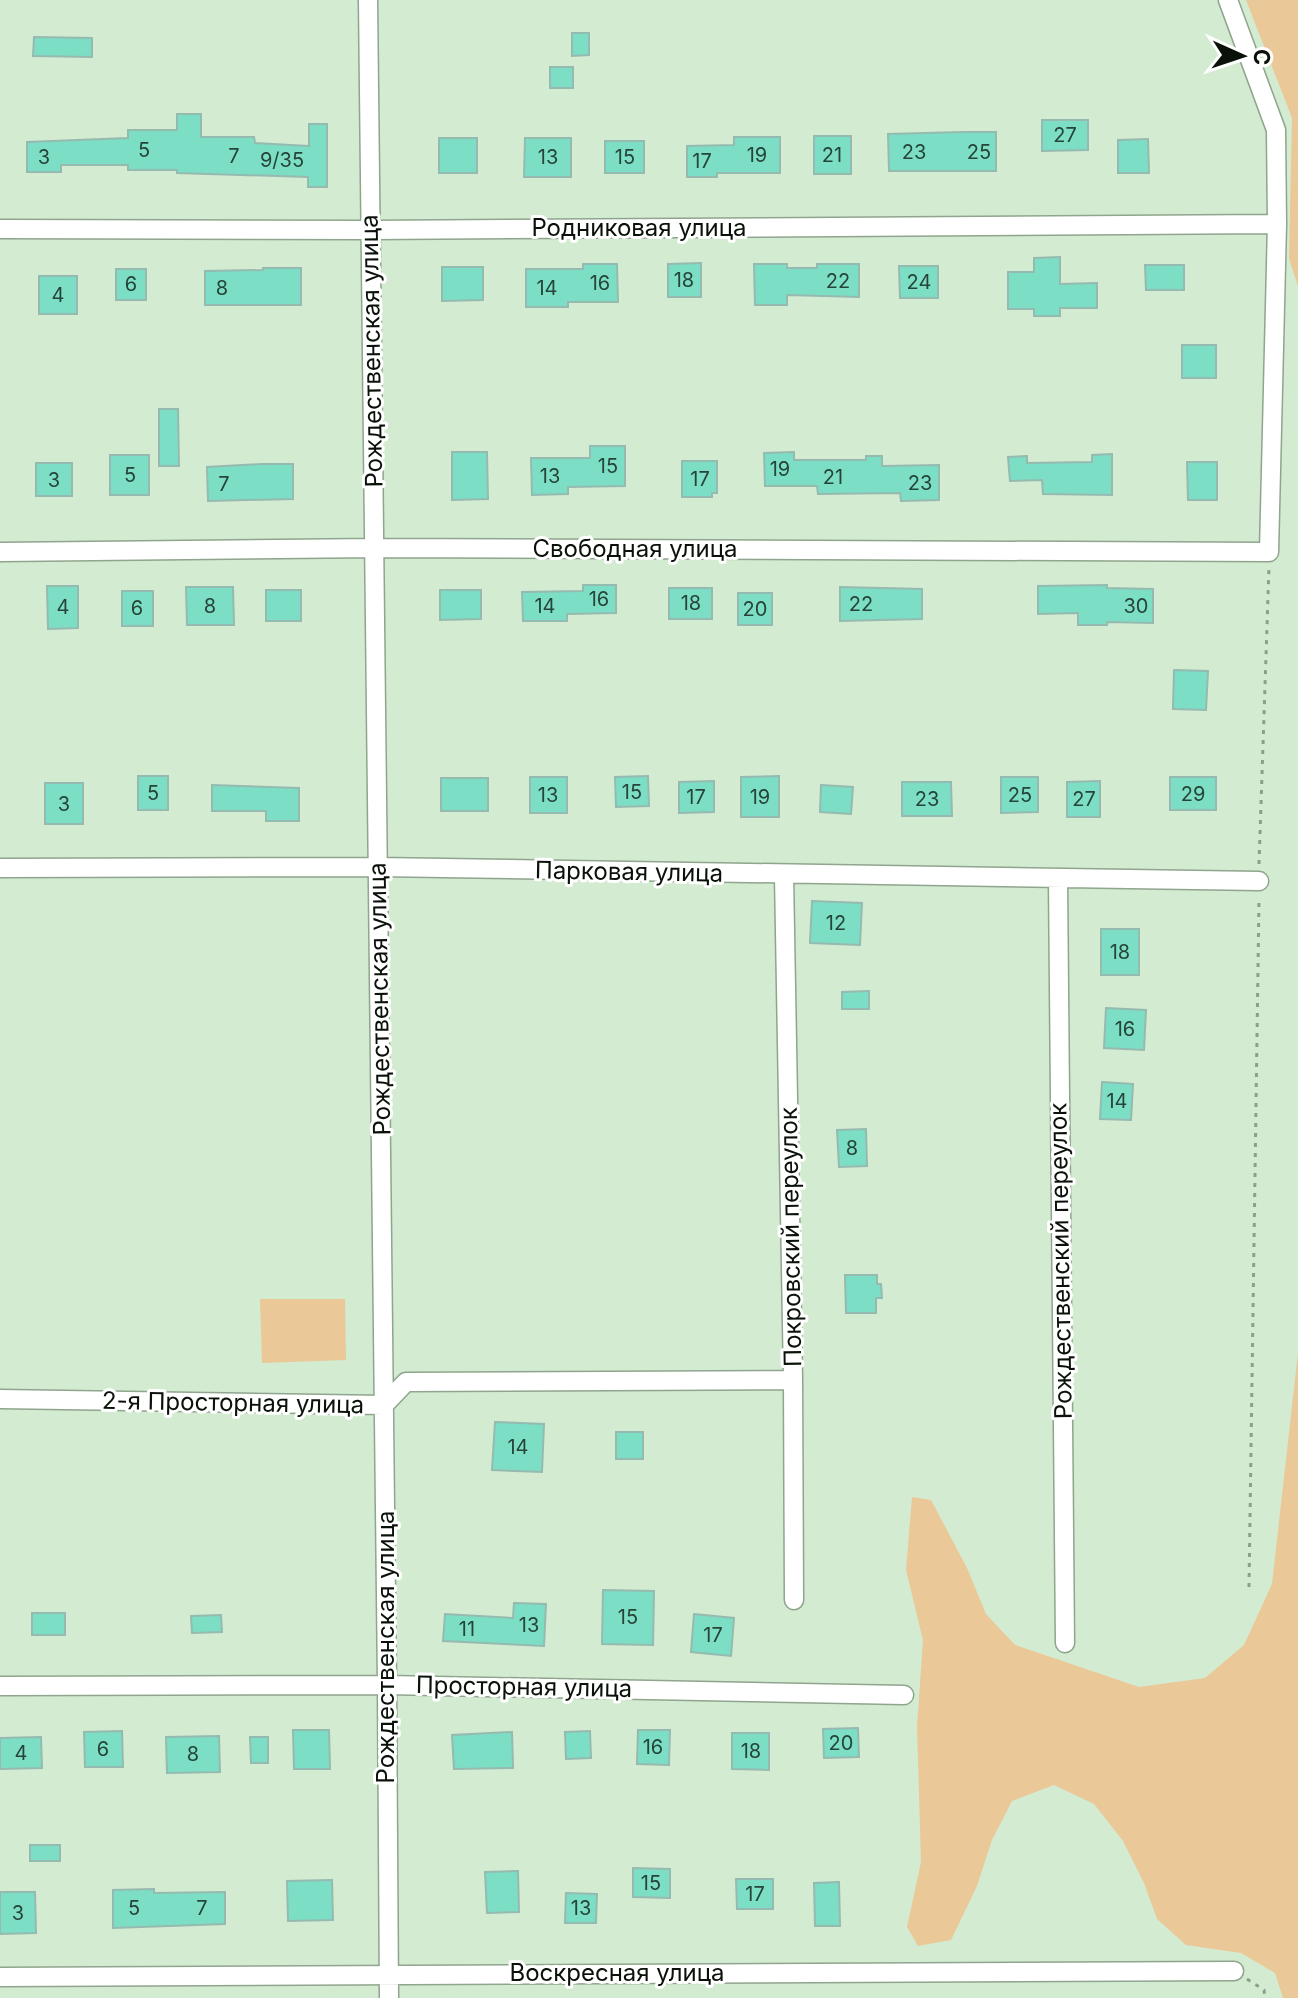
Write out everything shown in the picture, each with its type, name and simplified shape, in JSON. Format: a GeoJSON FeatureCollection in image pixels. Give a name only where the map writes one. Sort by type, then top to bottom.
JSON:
{"type":"FeatureCollection","features":[{"type":"Feature","properties":{"kind":"street","name":"Рождественская улица"},"geometry":{"type":"LineString","coordinates":[[368,0],[389,1998]]}},
{"type":"Feature","properties":{"kind":"street"},"geometry":{"type":"LineString","coordinates":[[1228,0],[1276,130],[1277,224],[1269,552]]}},
{"type":"Feature","properties":{"kind":"street","name":"Родниковая улица"},"geometry":{"type":"LineString","coordinates":[[0,229],[371,230],[1277,224]]}},
{"type":"Feature","properties":{"kind":"street","name":"Свободная улица"},"geometry":{"type":"LineString","coordinates":[[0,552],[375,548],[1269,552]]}},
{"type":"Feature","properties":{"kind":"street","name":"Парковая улица"},"geometry":{"type":"LineString","coordinates":[[0,868],[378,867],[1259,881]]}},
{"type":"Feature","properties":{"kind":"street","name":"Покровский переулок"},"geometry":{"type":"LineString","coordinates":[[784,875],[794,1600]]}},
{"type":"Feature","properties":{"kind":"street","name":"Рождественский переулок"},"geometry":{"type":"LineString","coordinates":[[1058,879],[1065,1643]]}},
{"type":"Feature","properties":{"kind":"street","name":"2-я Просторная улица"},"geometry":{"type":"LineString","coordinates":[[0,1399],[384,1405],[406,1382],[793,1380]]}},
{"type":"Feature","properties":{"kind":"street","name":"Просторная улица"},"geometry":{"type":"LineString","coordinates":[[0,1686],[387,1685],[904,1695]]}},
{"type":"Feature","properties":{"kind":"street","name":"Воскресная улица"},"geometry":{"type":"LineString","coordinates":[[0,1977],[1234,1971]]}},
{"type":"Feature","properties":{"kind":"path"},"geometry":{"type":"LineString","coordinates":[[1249,1587],[1259,881],[1269,552]]}},
{"type":"Feature","properties":{"kind":"path"},"geometry":{"type":"LineString","coordinates":[[1234,1971],[1264,1990],[1265,1998]]}},
{"type":"Feature","properties":{"kind":"shaded area"},"geometry":{"type":"Polygon","coordinates":[[[1246,0],[1298,0],[1298,286],[1289,259],[1292,118],[1246,0]]]}},
{"type":"Feature","properties":{"kind":"shaded area"},"geometry":{"type":"Polygon","coordinates":[[[260,1299],[345,1299],[346,1360],[262,1363],[260,1299]]]}},
{"type":"Feature","properties":{"kind":"shaded area"},"geometry":{"type":"Polygon","coordinates":[[[1298,1353],[1298,1998],[1283,1998],[1275,1973],[1241,1953],[1186,1945],[1157,1919],[1144,1883],[1123,1841],[1094,1804],[1054,1785],[1012,1801],[992,1840],[977,1886],[951,1940],[918,1946],[907,1927],[921,1862],[917,1727],[923,1640],[906,1570],[912,1497],[931,1500],[967,1568],[986,1614],[1015,1645],[1139,1687],[1205,1678],[1244,1645],[1272,1584],[1298,1353]]]}},
{"type":"Feature","properties":{"kind":"building"},"geometry":{"type":"Polygon","coordinates":[[[572,33],[589,33],[589,55],[572,56],[572,33]]]}},
{"type":"Feature","properties":{"kind":"building"},"geometry":{"type":"Polygon","coordinates":[[[34,37],[92,38],[92,57],[33,56],[34,37]]]}},
{"type":"Feature","properties":{"kind":"building"},"geometry":{"type":"Polygon","coordinates":[[[550,67],[573,67],[573,88],[550,88],[550,67]]]}},
{"type":"Feature","properties":{"kind":"building"},"geometry":{"type":"Polygon","coordinates":[[[177,114],[201,114],[201,137],[254,137],[255,143],[309,146],[309,124],[327,124],[327,187],[308,187],[308,177],[128,170],[128,165],[61,165],[61,172],[27,172],[27,142],[128,138],[128,130],[177,130],[177,114]]]}},
{"type":"Feature","properties":{"kind":"building"},"geometry":{"type":"Polygon","coordinates":[[[1042,120],[1088,120],[1088,150],[1042,151],[1042,120]]]}},
{"type":"Feature","properties":{"kind":"building"},"geometry":{"type":"Polygon","coordinates":[[[996,132],[996,171],[889,171],[888,134],[996,132]]]}},
{"type":"Feature","properties":{"kind":"building"},"geometry":{"type":"Polygon","coordinates":[[[814,136],[851,136],[851,174],[814,174],[814,136]]]}},
{"type":"Feature","properties":{"kind":"building"},"geometry":{"type":"Polygon","coordinates":[[[734,137],[780,137],[780,173],[717,173],[717,177],[687,177],[687,146],[734,145],[734,137]]]}},
{"type":"Feature","properties":{"kind":"building"},"geometry":{"type":"Polygon","coordinates":[[[439,138],[477,138],[477,173],[439,173],[439,138]]]}},
{"type":"Feature","properties":{"kind":"building"},"geometry":{"type":"Polygon","coordinates":[[[525,138],[571,138],[571,177],[524,177],[525,138]]]}},
{"type":"Feature","properties":{"kind":"building"},"geometry":{"type":"Polygon","coordinates":[[[1148,139],[1149,173],[1118,173],[1118,140],[1148,139]]]}},
{"type":"Feature","properties":{"kind":"building"},"geometry":{"type":"Polygon","coordinates":[[[605,141],[644,141],[644,173],[605,173],[605,141]]]}},
{"type":"Feature","properties":{"kind":"building"},"geometry":{"type":"Polygon","coordinates":[[[1060,257],[1060,284],[1097,283],[1097,308],[1060,308],[1060,316],[1034,316],[1034,309],[1008,309],[1008,272],[1034,272],[1034,258],[1060,257]]]}},
{"type":"Feature","properties":{"kind":"building"},"geometry":{"type":"Polygon","coordinates":[[[701,263],[701,297],[668,297],[668,264],[701,263]]]}},
{"type":"Feature","properties":{"kind":"building"},"geometry":{"type":"Polygon","coordinates":[[[583,264],[617,264],[618,302],[568,302],[568,307],[526,307],[526,269],[583,269],[583,264]]]}},
{"type":"Feature","properties":{"kind":"building"},"geometry":{"type":"Polygon","coordinates":[[[754,264],[817,268],[817,264],[859,264],[859,297],[787,295],[787,305],[755,305],[754,264]]]}},
{"type":"Feature","properties":{"kind":"building"},"geometry":{"type":"Polygon","coordinates":[[[1145,265],[1184,265],[1184,290],[1146,290],[1145,265]]]}},
{"type":"Feature","properties":{"kind":"building"},"geometry":{"type":"Polygon","coordinates":[[[899,266],[938,266],[938,298],[900,298],[899,266]]]}},
{"type":"Feature","properties":{"kind":"building"},"geometry":{"type":"Polygon","coordinates":[[[442,267],[483,267],[483,300],[442,301],[442,267]]]}},
{"type":"Feature","properties":{"kind":"building"},"geometry":{"type":"Polygon","coordinates":[[[301,268],[301,305],[205,305],[205,271],[301,268]]]}},
{"type":"Feature","properties":{"kind":"building"},"geometry":{"type":"Polygon","coordinates":[[[116,269],[146,269],[146,300],[116,300],[116,269]]]}},
{"type":"Feature","properties":{"kind":"building"},"geometry":{"type":"Polygon","coordinates":[[[39,276],[77,276],[77,314],[39,314],[39,276]]]}},
{"type":"Feature","properties":{"kind":"building"},"geometry":{"type":"Polygon","coordinates":[[[1182,345],[1216,345],[1216,378],[1182,378],[1182,345]]]}},
{"type":"Feature","properties":{"kind":"building"},"geometry":{"type":"Polygon","coordinates":[[[159,409],[178,409],[179,466],[159,466],[159,409]]]}},
{"type":"Feature","properties":{"kind":"building"},"geometry":{"type":"Polygon","coordinates":[[[590,446],[625,446],[625,486],[568,487],[568,494],[532,495],[531,458],[590,458],[590,446]]]}},
{"type":"Feature","properties":{"kind":"building"},"geometry":{"type":"Polygon","coordinates":[[[452,452],[487,452],[488,499],[452,500],[452,452]]]}},
{"type":"Feature","properties":{"kind":"building"},"geometry":{"type":"Polygon","coordinates":[[[794,452],[794,460],[866,460],[866,456],[882,456],[882,466],[939,465],[939,500],[901,501],[900,493],[818,494],[817,486],[765,486],[764,453],[794,452]]]}},
{"type":"Feature","properties":{"kind":"building"},"geometry":{"type":"Polygon","coordinates":[[[1112,454],[1112,495],[1043,494],[1042,480],[1010,481],[1008,457],[1027,456],[1027,463],[1092,462],[1092,455],[1112,454]]]}},
{"type":"Feature","properties":{"kind":"building"},"geometry":{"type":"Polygon","coordinates":[[[110,455],[149,455],[149,495],[110,495],[110,455]]]}},
{"type":"Feature","properties":{"kind":"building"},"geometry":{"type":"Polygon","coordinates":[[[682,461],[717,461],[717,493],[712,493],[712,497],[682,497],[682,461]]]}},
{"type":"Feature","properties":{"kind":"building"},"geometry":{"type":"Polygon","coordinates":[[[1187,462],[1217,462],[1217,500],[1188,500],[1187,462]]]}},
{"type":"Feature","properties":{"kind":"building"},"geometry":{"type":"Polygon","coordinates":[[[36,463],[72,463],[72,496],[36,496],[36,463]]]}},
{"type":"Feature","properties":{"kind":"building"},"geometry":{"type":"Polygon","coordinates":[[[293,464],[293,499],[208,501],[207,467],[293,464]]]}},
{"type":"Feature","properties":{"kind":"building"},"geometry":{"type":"Polygon","coordinates":[[[583,585],[616,585],[616,613],[567,614],[567,621],[523,621],[522,592],[583,591],[583,585]]]}},
{"type":"Feature","properties":{"kind":"building"},"geometry":{"type":"Polygon","coordinates":[[[1107,585],[1107,588],[1153,589],[1153,623],[1078,625],[1078,613],[1038,614],[1038,586],[1107,585]]]}},
{"type":"Feature","properties":{"kind":"building"},"geometry":{"type":"Polygon","coordinates":[[[47,586],[78,586],[78,628],[48,629],[47,586]]]}},
{"type":"Feature","properties":{"kind":"building"},"geometry":{"type":"Polygon","coordinates":[[[186,587],[233,587],[234,625],[187,625],[186,587]]]}},
{"type":"Feature","properties":{"kind":"building"},"geometry":{"type":"Polygon","coordinates":[[[840,587],[922,589],[922,619],[840,621],[840,587]]]}},
{"type":"Feature","properties":{"kind":"building"},"geometry":{"type":"Polygon","coordinates":[[[669,588],[712,588],[712,619],[669,619],[669,588]]]}},
{"type":"Feature","properties":{"kind":"building"},"geometry":{"type":"Polygon","coordinates":[[[266,590],[301,590],[301,621],[266,621],[266,590]]]}},
{"type":"Feature","properties":{"kind":"building"},"geometry":{"type":"Polygon","coordinates":[[[440,590],[481,590],[481,619],[440,620],[440,590]]]}},
{"type":"Feature","properties":{"kind":"building"},"geometry":{"type":"Polygon","coordinates":[[[122,591],[153,591],[153,626],[122,626],[122,591]]]}},
{"type":"Feature","properties":{"kind":"building"},"geometry":{"type":"Polygon","coordinates":[[[738,593],[772,593],[772,625],[738,625],[738,593]]]}},
{"type":"Feature","properties":{"kind":"building"},"geometry":{"type":"Polygon","coordinates":[[[1174,670],[1208,671],[1206,710],[1173,709],[1174,670]]]}},
{"type":"Feature","properties":{"kind":"building"},"geometry":{"type":"Polygon","coordinates":[[[138,776],[168,776],[168,810],[138,810],[138,776]]]}},
{"type":"Feature","properties":{"kind":"building"},"geometry":{"type":"Polygon","coordinates":[[[648,776],[649,806],[616,807],[615,777],[648,776]]]}},
{"type":"Feature","properties":{"kind":"building"},"geometry":{"type":"Polygon","coordinates":[[[779,776],[779,817],[741,817],[741,777],[779,776]]]}},
{"type":"Feature","properties":{"kind":"building"},"geometry":{"type":"Polygon","coordinates":[[[530,777],[567,777],[567,813],[530,813],[530,777]]]}},
{"type":"Feature","properties":{"kind":"building"},"geometry":{"type":"Polygon","coordinates":[[[1001,777],[1038,777],[1038,812],[1001,813],[1001,777]]]}},
{"type":"Feature","properties":{"kind":"building"},"geometry":{"type":"Polygon","coordinates":[[[1170,777],[1216,777],[1216,810],[1170,810],[1170,777]]]}},
{"type":"Feature","properties":{"kind":"building"},"geometry":{"type":"Polygon","coordinates":[[[441,778],[488,778],[488,811],[441,811],[441,778]]]}},
{"type":"Feature","properties":{"kind":"building"},"geometry":{"type":"Polygon","coordinates":[[[714,781],[714,812],[679,813],[679,782],[714,781]]]}},
{"type":"Feature","properties":{"kind":"building"},"geometry":{"type":"Polygon","coordinates":[[[1100,781],[1100,817],[1067,817],[1067,782],[1100,781]]]}},
{"type":"Feature","properties":{"kind":"building"},"geometry":{"type":"Polygon","coordinates":[[[902,782],[951,782],[952,816],[902,816],[902,782]]]}},
{"type":"Feature","properties":{"kind":"building"},"geometry":{"type":"Polygon","coordinates":[[[45,783],[83,783],[83,824],[45,824],[45,783]]]}},
{"type":"Feature","properties":{"kind":"building"},"geometry":{"type":"Polygon","coordinates":[[[212,785],[299,788],[299,821],[266,821],[266,811],[212,811],[212,785]]]}},
{"type":"Feature","properties":{"kind":"building"},"geometry":{"type":"Polygon","coordinates":[[[821,785],[853,787],[851,814],[820,812],[821,785]]]}},
{"type":"Feature","properties":{"kind":"building"},"geometry":{"type":"Polygon","coordinates":[[[812,901],[862,903],[860,945],[810,943],[812,901]]]}},
{"type":"Feature","properties":{"kind":"building"},"geometry":{"type":"Polygon","coordinates":[[[1101,929],[1139,929],[1139,975],[1101,975],[1101,929]]]}},
{"type":"Feature","properties":{"kind":"building"},"geometry":{"type":"Polygon","coordinates":[[[869,991],[869,1009],[842,1009],[842,992],[869,991]]]}},
{"type":"Feature","properties":{"kind":"building"},"geometry":{"type":"Polygon","coordinates":[[[1106,1008],[1146,1010],[1144,1050],[1104,1048],[1106,1008]]]}},
{"type":"Feature","properties":{"kind":"building"},"geometry":{"type":"Polygon","coordinates":[[[1102,1082],[1133,1084],[1131,1120],[1100,1119],[1102,1082]]]}},
{"type":"Feature","properties":{"kind":"building"},"geometry":{"type":"Polygon","coordinates":[[[866,1129],[867,1166],[839,1167],[837,1130],[866,1129]]]}},
{"type":"Feature","properties":{"kind":"building"},"geometry":{"type":"Polygon","coordinates":[[[845,1275],[877,1275],[882,1298],[876,1298],[876,1313],[846,1313],[845,1275]]]}},
{"type":"Feature","properties":{"kind":"building"},"geometry":{"type":"Polygon","coordinates":[[[495,1422],[544,1424],[542,1472],[492,1470],[495,1422]]]}},
{"type":"Feature","properties":{"kind":"building"},"geometry":{"type":"Polygon","coordinates":[[[616,1432],[643,1432],[643,1459],[616,1459],[616,1432]]]}},
{"type":"Feature","properties":{"kind":"building"},"geometry":{"type":"Polygon","coordinates":[[[603,1590],[654,1591],[653,1645],[602,1644],[603,1590]]]}},
{"type":"Feature","properties":{"kind":"building"},"geometry":{"type":"Polygon","coordinates":[[[514,1603],[546,1604],[544,1646],[443,1641],[445,1614],[513,1618],[514,1603]]]}},
{"type":"Feature","properties":{"kind":"building"},"geometry":{"type":"Polygon","coordinates":[[[32,1613],[65,1613],[65,1635],[32,1635],[32,1613]]]}},
{"type":"Feature","properties":{"kind":"building"},"geometry":{"type":"Polygon","coordinates":[[[694,1614],[734,1618],[731,1656],[691,1652],[694,1614]]]}},
{"type":"Feature","properties":{"kind":"building"},"geometry":{"type":"Polygon","coordinates":[[[221,1615],[222,1632],[192,1633],[191,1616],[221,1615]]]}},
{"type":"Feature","properties":{"kind":"building"},"geometry":{"type":"Polygon","coordinates":[[[858,1728],[859,1757],[824,1758],[823,1729],[858,1728]]]}},
{"type":"Feature","properties":{"kind":"building"},"geometry":{"type":"Polygon","coordinates":[[[293,1730],[329,1730],[330,1769],[294,1769],[293,1730]]]}},
{"type":"Feature","properties":{"kind":"building"},"geometry":{"type":"Polygon","coordinates":[[[638,1730],[670,1730],[669,1765],[637,1764],[638,1730]]]}},
{"type":"Feature","properties":{"kind":"building"},"geometry":{"type":"Polygon","coordinates":[[[122,1731],[123,1767],[85,1767],[84,1732],[122,1731]]]}},
{"type":"Feature","properties":{"kind":"building"},"geometry":{"type":"Polygon","coordinates":[[[590,1731],[591,1758],[566,1759],[565,1732],[590,1731]]]}},
{"type":"Feature","properties":{"kind":"building"},"geometry":{"type":"Polygon","coordinates":[[[512,1732],[513,1768],[454,1769],[452,1735],[512,1732]]]}},
{"type":"Feature","properties":{"kind":"building"},"geometry":{"type":"Polygon","coordinates":[[[732,1733],[769,1733],[769,1770],[732,1769],[732,1733]]]}},
{"type":"Feature","properties":{"kind":"building"},"geometry":{"type":"Polygon","coordinates":[[[219,1736],[220,1772],[167,1773],[166,1737],[219,1736]]]}},
{"type":"Feature","properties":{"kind":"building"},"geometry":{"type":"Polygon","coordinates":[[[41,1737],[42,1768],[0,1769],[0,1738],[41,1737]]]}},
{"type":"Feature","properties":{"kind":"building"},"geometry":{"type":"Polygon","coordinates":[[[250,1737],[268,1737],[268,1763],[251,1763],[250,1737]]]}},
{"type":"Feature","properties":{"kind":"building"},"geometry":{"type":"Polygon","coordinates":[[[30,1845],[60,1845],[60,1861],[30,1861],[30,1845]]]}},
{"type":"Feature","properties":{"kind":"building"},"geometry":{"type":"Polygon","coordinates":[[[633,1868],[670,1869],[670,1898],[633,1897],[633,1868]]]}},
{"type":"Feature","properties":{"kind":"building"},"geometry":{"type":"Polygon","coordinates":[[[518,1871],[519,1912],[487,1913],[485,1872],[518,1871]]]}},
{"type":"Feature","properties":{"kind":"building"},"geometry":{"type":"Polygon","coordinates":[[[736,1879],[773,1879],[773,1909],[737,1909],[736,1879]]]}},
{"type":"Feature","properties":{"kind":"building"},"geometry":{"type":"Polygon","coordinates":[[[332,1880],[333,1920],[288,1921],[287,1881],[332,1880]]]}},
{"type":"Feature","properties":{"kind":"building"},"geometry":{"type":"Polygon","coordinates":[[[839,1882],[840,1926],[815,1926],[814,1883],[839,1882]]]}},
{"type":"Feature","properties":{"kind":"building"},"geometry":{"type":"Polygon","coordinates":[[[154,1889],[154,1893],[225,1892],[225,1924],[113,1928],[113,1890],[154,1889]]]}},
{"type":"Feature","properties":{"kind":"building"},"geometry":{"type":"Polygon","coordinates":[[[0,1892],[35,1892],[36,1933],[0,1934],[0,1892]]]}},
{"type":"Feature","properties":{"kind":"building"},"geometry":{"type":"Polygon","coordinates":[[[566,1893],[597,1894],[596,1923],[565,1923],[566,1893]]]}}]}
